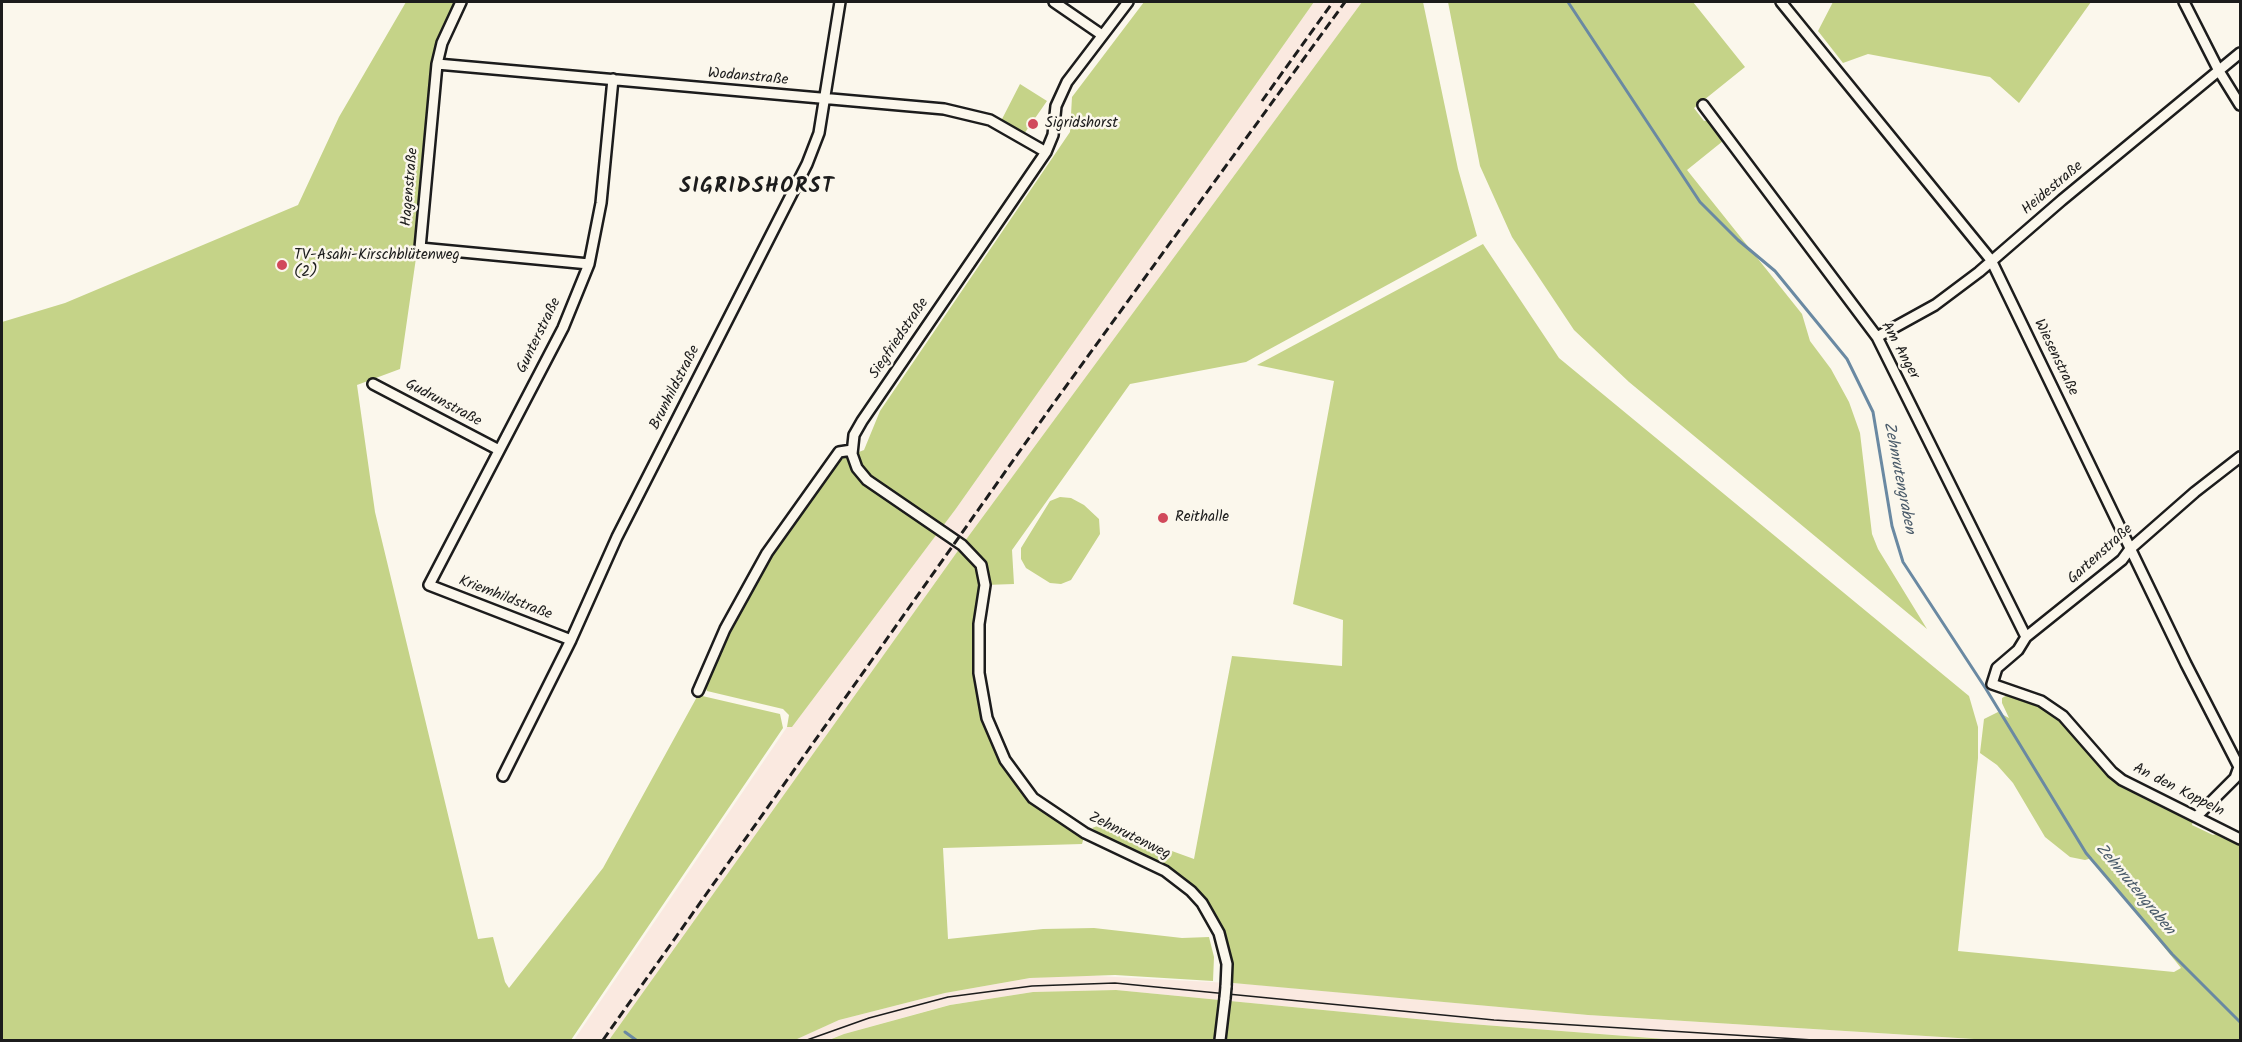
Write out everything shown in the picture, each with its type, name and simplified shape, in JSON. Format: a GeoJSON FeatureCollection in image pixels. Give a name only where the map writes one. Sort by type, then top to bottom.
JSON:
{"type":"FeatureCollection","features":[{"type":"Feature","properties":{"kind":"street","name":"Hagenstraße"},"geometry":{"type":"LineString","coordinates":[[461,2],[442,43],[437,64],[420,248],[589,264]]}},
{"type":"Feature","properties":{"kind":"street","name":"Brunhildstraße"},"geometry":{"type":"LineString","coordinates":[[503,776],[571,640],[617,537],[807,164],[819,133],[840,2]]}},
{"type":"Feature","properties":{"kind":"street"},"geometry":{"type":"LineString","coordinates":[[1054,2],[1102,35]]}},
{"type":"Feature","properties":{"kind":"street","name":"Siegfriedstraße"},"geometry":{"type":"LineString","coordinates":[[852,450],[854,435],[862,421],[1046,152],[1053,135],[1056,106],[1067,82],[1128,2]]}},
{"type":"Feature","properties":{"kind":"street","name":"Wiesenstraße"},"geometry":{"type":"LineString","coordinates":[[1781,2],[1991,260],[2232,758],[2240,766]]}},
{"type":"Feature","properties":{"kind":"street"},"geometry":{"type":"LineString","coordinates":[[2184,2],[2219,70],[2241,105]]}},
{"type":"Feature","properties":{"kind":"street","name":"Heidestraße"},"geometry":{"type":"LineString","coordinates":[[1877,337],[1935,305],[1980,272],[1991,260],[2241,53]]}},
{"type":"Feature","properties":{"kind":"street","name":"Wodanstraße"},"geometry":{"type":"LineString","coordinates":[[437,64],[944,109],[990,120],[1046,152]]}},
{"type":"Feature","properties":{"kind":"street","name":"Gunterstraße"},"geometry":{"type":"LineString","coordinates":[[429,585],[563,328],[589,264],[601,203],[613,79]]}},
{"type":"Feature","properties":{"kind":"street","name":"Am Anger"},"geometry":{"type":"LineString","coordinates":[[1703,105],[1877,337],[2026,638]]}},
{"type":"Feature","properties":{"kind":"street","name":"Gudrunstraße"},"geometry":{"type":"LineString","coordinates":[[373,384],[499,450]]}},
{"type":"Feature","properties":{"kind":"street"},"geometry":{"type":"LineString","coordinates":[[698,691],[725,630],[767,553],[839,452],[852,450]]}},
{"type":"Feature","properties":{"kind":"street","name":"Zehnrutenweg"},"geometry":{"type":"LineString","coordinates":[[852,450],[857,468],[867,480],[962,545],[981,565],[985,585],[979,624],[979,673],[987,718],[1005,760],[1033,798],[1084,833],[1165,871],[1191,891],[1202,903],[1219,933],[1227,964],[1220,1041]]}},
{"type":"Feature","properties":{"kind":"street","name":"Gartenstraße"},"geometry":{"type":"LineString","coordinates":[[1992,684],[1997,668],[2018,650],[2026,638],[2122,560],[2130,549],[2195,492],[2241,457]]}},
{"type":"Feature","properties":{"kind":"street","name":"Kriemhildstraße"},"geometry":{"type":"LineString","coordinates":[[429,585],[571,640]]}},
{"type":"Feature","properties":{"kind":"street","name":"An den Koppeln"},"geometry":{"type":"LineString","coordinates":[[1992,684],[2041,701],[2062,716],[2112,772],[2241,839]]}},
{"type":"Feature","properties":{"kind":"street"},"geometry":{"type":"LineString","coordinates":[[2196,816],[2235,778],[2240,766]]}},
{"type":"Feature","properties":{"kind":"shaded area"},"geometry":{"type":"Polygon","coordinates":[[[1314,2],[1362,2],[962,545],[609,1040],[574,1040],[787,727],[792,727],[955,510],[1314,2]]]}},
{"type":"Feature","properties":{"kind":"shaded area"},"geometry":{"type":"Polygon","coordinates":[[[1079,975],[1248,984],[1588,1015],[1990,1040],[1677,1040],[1458,1023],[1116,990],[1033,992],[949,1005],[828,1040],[795,1040],[839,1020],[945,993],[1030,978],[1079,975]]]}},
{"type":"Feature","properties":{"kind":"green space"},"geometry":{"type":"Polygon","coordinates":[[[406,2],[458,2],[438,44],[417,251],[400,369],[357,385],[375,512],[478,939],[493,937],[505,982],[509,988],[603,868],[698,695],[780,714],[783,728],[571,1040],[2,1040],[2,322],[65,303],[298,205],[339,117],[406,2]]]}},
{"type":"Feature","properties":{"kind":"green space"},"geometry":{"type":"Polygon","coordinates":[[[1144,2],[1314,2],[955,510],[792,727],[787,727],[789,715],[783,709],[707,691],[704,684],[770,554],[838,460],[864,450],[880,411],[1070,132],[1072,97],[1144,2]]]}},
{"type":"Feature","properties":{"kind":"green space"},"geometry":{"type":"Polygon","coordinates":[[[1362,2],[1423,2],[1458,169],[1477,236],[1246,362],[1130,384],[1012,550],[1014,584],[985,585],[979,624],[987,718],[1005,760],[1033,798],[1085,833],[1082,844],[943,848],[948,939],[1043,929],[1094,928],[1182,938],[1209,937],[1214,957],[1213,981],[1115,975],[1030,978],[945,993],[839,1020],[795,1040],[609,1040],[962,545],[1362,2]]]}},
{"type":"Feature","properties":{"kind":"green space"},"geometry":{"type":"Polygon","coordinates":[[[1448,2],[1693,2],[1745,67],[1694,108],[1704,121],[1709,120],[1723,141],[1687,170],[1802,314],[1810,341],[1831,369],[1849,402],[1860,433],[1872,534],[1878,549],[1927,629],[1629,382],[1574,330],[1512,237],[1480,166],[1448,2]]]}},
{"type":"Feature","properties":{"kind":"green space"},"geometry":{"type":"Polygon","coordinates":[[[1833,2],[2091,2],[2019,103],[1990,77],[1868,54],[1843,63],[1818,31],[1833,2]]]}},
{"type":"Feature","properties":{"kind":"green space"},"geometry":{"type":"Polygon","coordinates":[[[1020,84],[1047,101],[1024,134],[1001,121],[1020,84]]]}},
{"type":"Feature","properties":{"kind":"green space"},"geometry":{"type":"Polygon","coordinates":[[[1483,244],[1559,358],[1969,696],[1978,727],[1978,758],[1958,951],[2174,972],[2181,968],[2092,858],[2085,860],[2070,857],[2045,837],[2013,783],[1997,765],[1980,753],[1984,719],[1998,712],[2009,718],[2002,698],[2011,693],[2040,705],[2054,715],[2113,781],[2193,820],[2192,825],[2213,835],[2219,833],[2240,844],[2240,1040],[1990,1040],[1588,1015],[1233,983],[1230,950],[1225,935],[1218,920],[1195,888],[1165,866],[1101,835],[1092,828],[1100,825],[1194,859],[1232,656],[1342,666],[1343,620],[1293,604],[1334,381],[1257,365],[1483,244]]]}},
{"type":"Feature","properties":{"kind":"green space"},"geometry":{"type":"Polygon","coordinates":[[[1060,497],[1071,498],[1084,505],[1099,519],[1100,534],[1071,580],[1061,584],[1050,583],[1026,568],[1021,559],[1021,548],[1050,501],[1060,497]]]}},
{"type":"Feature","properties":{"kind":"green space"},"geometry":{"type":"Polygon","coordinates":[[[1116,990],[1458,1023],[1677,1040],[829,1040],[950,1005],[1033,992],[1116,990]]]}},
{"type":"Feature","properties":{"kind":"waterway","name":"Zehnrutengraben"},"geometry":{"type":"LineString","coordinates":[[1568,2],[1700,202],[1738,240],[1775,271],[1847,359],[1873,412],[1892,526],[1903,562],[1986,689],[2086,853],[2172,954],[2240,1022]]}},
{"type":"Feature","properties":{"kind":"waterway"},"geometry":{"type":"LineString","coordinates":[[625,1032],[636,1040]]}},
{"type":"Feature","properties":{"kind":"tram line"},"geometry":{"type":"LineString","coordinates":[[807,1040],[869,1018],[948,997],[1032,986],[1115,983],[1494,1020],[1813,1040]]}},
{"type":"Feature","properties":{"kind":"railway"},"geometry":{"type":"LineString","coordinates":[[1262,101],[1333,2]]}},
{"type":"Feature","properties":{"kind":"railway"},"geometry":{"type":"LineString","coordinates":[[603,1040],[1051,407],[1345,2]]}},
{"type":"Feature","properties":{"kind":"place","name":"Sigridshorst"},"geometry":{"type":"Point","coordinates":[1033,124]}},
{"type":"Feature","properties":{"kind":"place","name":"TV-Asahi-Kirschblütenweg (2)"},"geometry":{"type":"Point","coordinates":[282,265]}},
{"type":"Feature","properties":{"kind":"place","name":"Reithalle"},"geometry":{"type":"Point","coordinates":[1163,518]}},
{"type":"Feature","properties":{"kind":"district","name":"SIGRIDSHORST"},"geometry":{"type":"Point","coordinates":[757,188]}}]}
